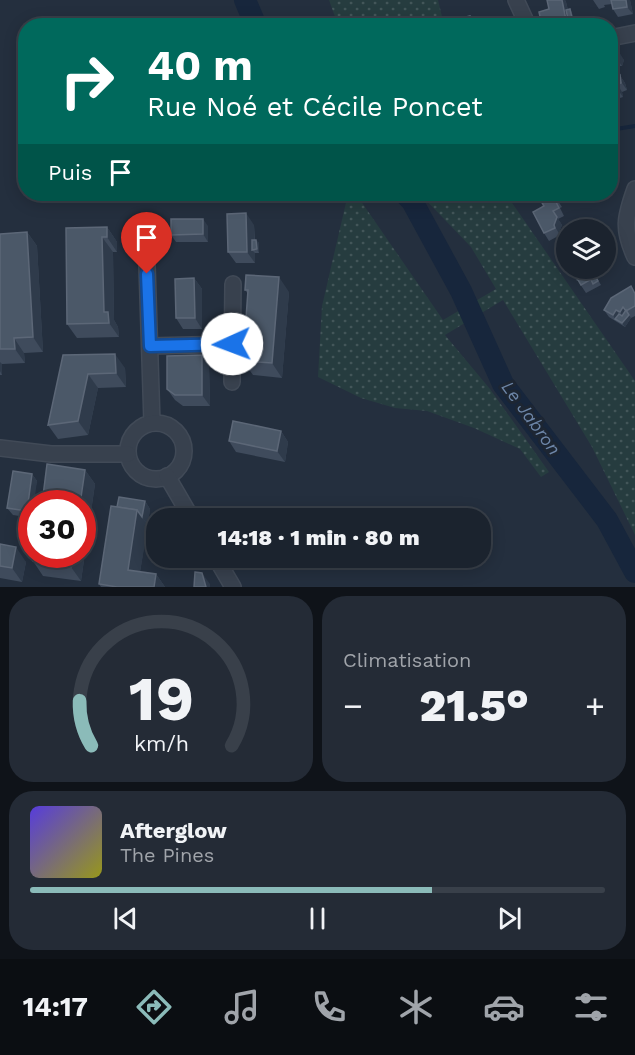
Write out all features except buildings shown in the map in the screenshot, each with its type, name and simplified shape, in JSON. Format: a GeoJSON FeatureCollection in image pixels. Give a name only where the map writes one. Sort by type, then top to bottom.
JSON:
{"type":"FeatureCollection","features":[{"type":"Feature","properties":{"kind":"street"},"geometry":{"type":"LineString","coordinates":[[516,0],[524,18]]}},
{"type":"Feature","properties":{"kind":"street"},"geometry":{"type":"LineString","coordinates":[[618,36],[635,33]]}},
{"type":"Feature","properties":{"kind":"street"},"geometry":{"type":"LineString","coordinates":[[635,189],[625,228],[635,256]]}},
{"type":"Feature","properties":{"kind":"street"},"geometry":{"type":"LineString","coordinates":[[146,234],[152,423]]}},
{"type":"Feature","properties":{"kind":"street"},"geometry":{"type":"LineString","coordinates":[[232,382],[233,284]]}},
{"type":"Feature","properties":{"kind":"street"},"geometry":{"type":"LineString","coordinates":[[150,346],[232,344]]}},
{"type":"Feature","properties":{"kind":"street"},"geometry":{"type":"LineString","coordinates":[[152,423],[160,423],[173,428],[178,433],[183,446],[183,454],[178,467],[167,476],[145,477],[134,468],[128,454],[128,446],[134,433],[145,424],[152,423]]}},
{"type":"Feature","properties":{"kind":"street"},"geometry":{"type":"LineString","coordinates":[[0,448],[51,454],[128,454]]}},
{"type":"Feature","properties":{"kind":"street"},"geometry":{"type":"LineString","coordinates":[[167,476],[186,508]]}},
{"type":"Feature","properties":{"kind":"street"},"geometry":{"type":"LineString","coordinates":[[222,568],[233,587]]}},
{"type":"Feature","properties":{"kind":"green space"},"geometry":{"type":"Polygon","coordinates":[[[329,0],[438,0],[442,18],[335,18],[329,0]]]}},
{"type":"Feature","properties":{"kind":"green space"},"geometry":{"type":"Polygon","coordinates":[[[346,201],[361,201],[443,320],[496,289],[471,247],[427,201],[511,201],[556,266],[556,279],[565,279],[635,381],[635,535],[592,447],[503,300],[445,335],[490,389],[549,472],[541,477],[520,449],[474,428],[427,411],[395,408],[361,398],[318,377],[322,306],[346,201]]]}},
{"type":"Feature","properties":{"kind":"waterway","name":"Le Jabron"},"geometry":{"type":"LineString","coordinates":[[245,0],[253,18]]}},
{"type":"Feature","properties":{"kind":"waterway"},"geometry":{"type":"LineString","coordinates":[[618,129],[635,126]]}},
{"type":"Feature","properties":{"kind":"waterway","name":"Le Jabron"},"geometry":{"type":"LineString","coordinates":[[412,201],[461,291],[503,384],[607,520],[635,572]]}},
{"type":"Feature","properties":{"kind":"route"},"geometry":{"type":"LineString","coordinates":[[147,274],[150,346],[232,344]]}}]}
